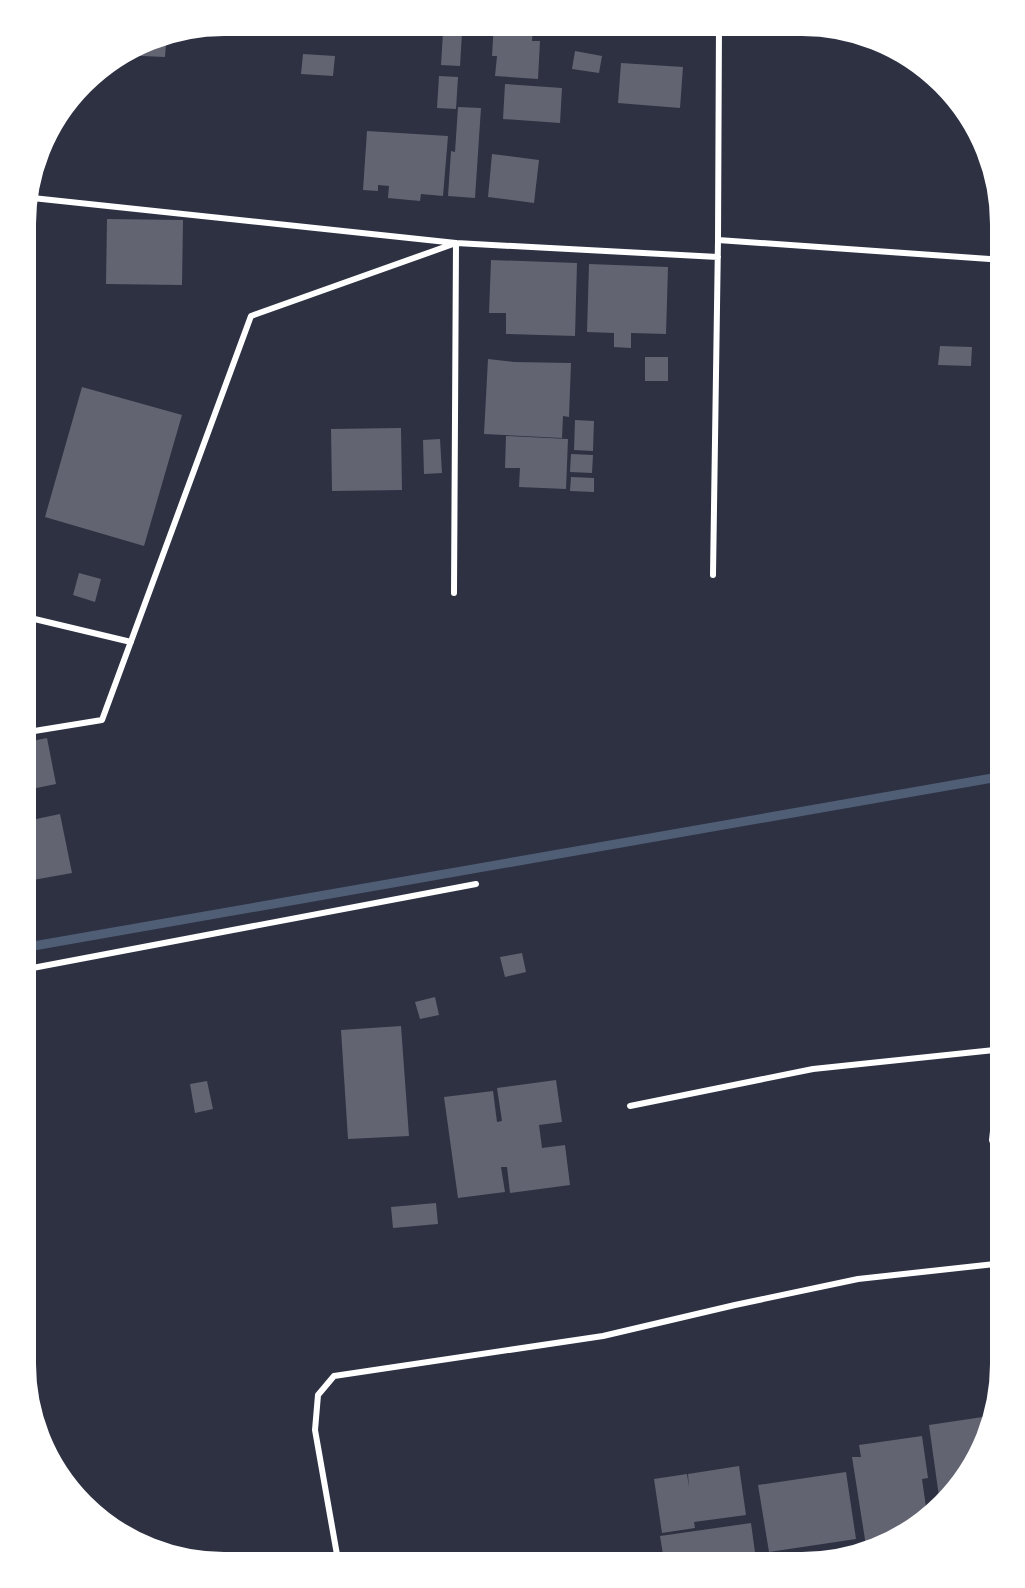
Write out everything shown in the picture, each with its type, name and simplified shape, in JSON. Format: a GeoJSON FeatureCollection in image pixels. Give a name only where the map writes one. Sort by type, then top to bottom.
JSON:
{"type":"FeatureCollection","features":[{"type":"Feature","properties":{"kind":"street"},"geometry":{"type":"LineString","coordinates":[[713,575],[719,32]]}},
{"type":"Feature","properties":{"kind":"street"},"geometry":{"type":"LineString","coordinates":[[33,198],[456,243],[718,256]]}},
{"type":"Feature","properties":{"kind":"street"},"geometry":{"type":"LineString","coordinates":[[718,240],[994,259]]}},
{"type":"Feature","properties":{"kind":"street"},"geometry":{"type":"LineString","coordinates":[[454,593],[456,243]]}},
{"type":"Feature","properties":{"kind":"street"},"geometry":{"type":"LineString","coordinates":[[32,732],[102,720],[251,316],[456,243]]}},
{"type":"Feature","properties":{"kind":"street"},"geometry":{"type":"LineString","coordinates":[[32,618],[131,642]]}},
{"type":"Feature","properties":{"kind":"street"},"geometry":{"type":"LineString","coordinates":[[32,968],[476,884]]}},
{"type":"Feature","properties":{"kind":"street"},"geometry":{"type":"LineString","coordinates":[[630,1106],[813,1069],[993,1050]]}},
{"type":"Feature","properties":{"kind":"street"},"geometry":{"type":"LineString","coordinates":[[337,1556],[315,1430],[318,1395],[334,1376],[603,1336],[858,1279],[993,1264]]}},
{"type":"Feature","properties":{"kind":"building"},"geometry":{"type":"Polygon","coordinates":[[[443,32],[462,33],[460,66],[441,65],[443,32]]]}},
{"type":"Feature","properties":{"kind":"building"},"geometry":{"type":"Polygon","coordinates":[[[493,32],[533,32],[532,41],[540,41],[538,79],[495,76],[497,56],[492,56],[493,32]]]}},
{"type":"Feature","properties":{"kind":"building"},"geometry":{"type":"Polygon","coordinates":[[[166,41],[165,57],[131,56],[166,41]]]}},
{"type":"Feature","properties":{"kind":"building"},"geometry":{"type":"Polygon","coordinates":[[[575,51],[602,56],[599,73],[572,69],[575,51]]]}},
{"type":"Feature","properties":{"kind":"building"},"geometry":{"type":"Polygon","coordinates":[[[303,54],[335,56],[333,76],[301,74],[303,54]]]}},
{"type":"Feature","properties":{"kind":"building"},"geometry":{"type":"Polygon","coordinates":[[[621,63],[683,67],[680,108],[618,103],[621,63]]]}},
{"type":"Feature","properties":{"kind":"building"},"geometry":{"type":"Polygon","coordinates":[[[439,76],[458,77],[456,109],[437,108],[439,76]]]}},
{"type":"Feature","properties":{"kind":"building"},"geometry":{"type":"Polygon","coordinates":[[[505,84],[562,88],[560,123],[503,119],[505,84]]]}},
{"type":"Feature","properties":{"kind":"building"},"geometry":{"type":"Polygon","coordinates":[[[458,107],[481,108],[475,198],[448,196],[451,151],[455,152],[458,107]]]}},
{"type":"Feature","properties":{"kind":"building"},"geometry":{"type":"Polygon","coordinates":[[[367,131],[448,136],[443,196],[421,194],[420,201],[388,198],[389,186],[378,185],[378,191],[363,190],[367,131]]]}},
{"type":"Feature","properties":{"kind":"building"},"geometry":{"type":"Polygon","coordinates":[[[492,154],[539,160],[534,203],[488,197],[492,154]]]}},
{"type":"Feature","properties":{"kind":"building"},"geometry":{"type":"Polygon","coordinates":[[[107,219],[183,220],[182,285],[106,284],[107,219]]]}},
{"type":"Feature","properties":{"kind":"building"},"geometry":{"type":"Polygon","coordinates":[[[491,260],[577,263],[575,336],[506,334],[506,313],[489,313],[491,260]]]}},
{"type":"Feature","properties":{"kind":"building"},"geometry":{"type":"Polygon","coordinates":[[[589,264],[668,267],[666,334],[631,333],[631,348],[614,347],[614,333],[587,332],[589,264]]]}},
{"type":"Feature","properties":{"kind":"building"},"geometry":{"type":"Polygon","coordinates":[[[940,346],[972,347],[971,366],[938,365],[940,346]]]}},
{"type":"Feature","properties":{"kind":"building"},"geometry":{"type":"Polygon","coordinates":[[[645,357],[668,357],[668,381],[645,381],[645,357]]]}},
{"type":"Feature","properties":{"kind":"building"},"geometry":{"type":"Polygon","coordinates":[[[488,359],[571,363],[569,417],[563,416],[562,438],[484,434],[488,359]]]}},
{"type":"Feature","properties":{"kind":"building"},"geometry":{"type":"Polygon","coordinates":[[[82,387],[182,415],[144,546],[45,517],[82,387]]]}},
{"type":"Feature","properties":{"kind":"building"},"geometry":{"type":"Polygon","coordinates":[[[575,420],[594,421],[593,451],[574,450],[575,420]]]}},
{"type":"Feature","properties":{"kind":"building"},"geometry":{"type":"Polygon","coordinates":[[[401,428],[402,490],[332,491],[331,429],[401,428]]]}},
{"type":"Feature","properties":{"kind":"building"},"geometry":{"type":"Polygon","coordinates":[[[506,436],[568,439],[566,489],[519,487],[520,468],[505,468],[506,436]]]}},
{"type":"Feature","properties":{"kind":"building"},"geometry":{"type":"Polygon","coordinates":[[[440,439],[442,473],[424,474],[423,440],[440,439]]]}},
{"type":"Feature","properties":{"kind":"building"},"geometry":{"type":"Polygon","coordinates":[[[571,454],[593,455],[592,473],[570,472],[571,454]]]}},
{"type":"Feature","properties":{"kind":"building"},"geometry":{"type":"Polygon","coordinates":[[[571,477],[594,478],[594,492],[570,491],[571,477]]]}},
{"type":"Feature","properties":{"kind":"building"},"geometry":{"type":"Polygon","coordinates":[[[79,573],[101,579],[95,602],[73,595],[79,573]]]}},
{"type":"Feature","properties":{"kind":"building"},"geometry":{"type":"Polygon","coordinates":[[[47,738],[56,784],[32,789],[32,741],[47,738]]]}},
{"type":"Feature","properties":{"kind":"building"},"geometry":{"type":"Polygon","coordinates":[[[60,814],[72,873],[32,880],[32,820],[60,814]]]}},
{"type":"Feature","properties":{"kind":"building"},"geometry":{"type":"Polygon","coordinates":[[[522,953],[526,972],[505,977],[500,957],[522,953]]]}},
{"type":"Feature","properties":{"kind":"building"},"geometry":{"type":"Polygon","coordinates":[[[435,997],[439,1015],[420,1019],[415,1002],[435,997]]]}},
{"type":"Feature","properties":{"kind":"building"},"geometry":{"type":"Polygon","coordinates":[[[401,1026],[409,1136],[348,1139],[341,1030],[401,1026]]]}},
{"type":"Feature","properties":{"kind":"building"},"geometry":{"type":"Polygon","coordinates":[[[556,1080],[562,1122],[539,1125],[542,1148],[565,1145],[570,1185],[510,1193],[507,1167],[501,1167],[505,1192],[458,1198],[444,1097],[493,1091],[497,1122],[502,1121],[497,1088],[556,1080]]]}},
{"type":"Feature","properties":{"kind":"building"},"geometry":{"type":"Polygon","coordinates":[[[207,1081],[213,1109],[195,1113],[190,1084],[207,1081]]]}},
{"type":"Feature","properties":{"kind":"building"},"geometry":{"type":"Polygon","coordinates":[[[436,1203],[438,1224],[393,1228],[391,1207],[436,1203]]]}},
{"type":"Feature","properties":{"kind":"building"},"geometry":{"type":"Polygon","coordinates":[[[986,1416],[968,1460],[939,1498],[929,1425],[986,1416]]]}},
{"type":"Feature","properties":{"kind":"building"},"geometry":{"type":"Polygon","coordinates":[[[922,1436],[928,1478],[922,1479],[926,1510],[897,1531],[866,1545],[852,1457],[861,1457],[859,1445],[922,1436]]]}},
{"type":"Feature","properties":{"kind":"building"},"geometry":{"type":"Polygon","coordinates":[[[739,1466],[746,1515],[694,1522],[695,1528],[662,1533],[654,1479],[687,1474],[689,1487],[688,1474],[739,1466]]]}},
{"type":"Feature","properties":{"kind":"building"},"geometry":{"type":"Polygon","coordinates":[[[846,1472],[856,1539],[769,1552],[758,1485],[846,1472]]]}},
{"type":"Feature","properties":{"kind":"building"},"geometry":{"type":"Polygon","coordinates":[[[751,1523],[756,1556],[663,1556],[660,1536],[751,1523]]]}},
{"type":"Feature","properties":{"kind":"waterway"},"geometry":{"type":"LineString","coordinates":[[32,946],[994,778]]}}]}
